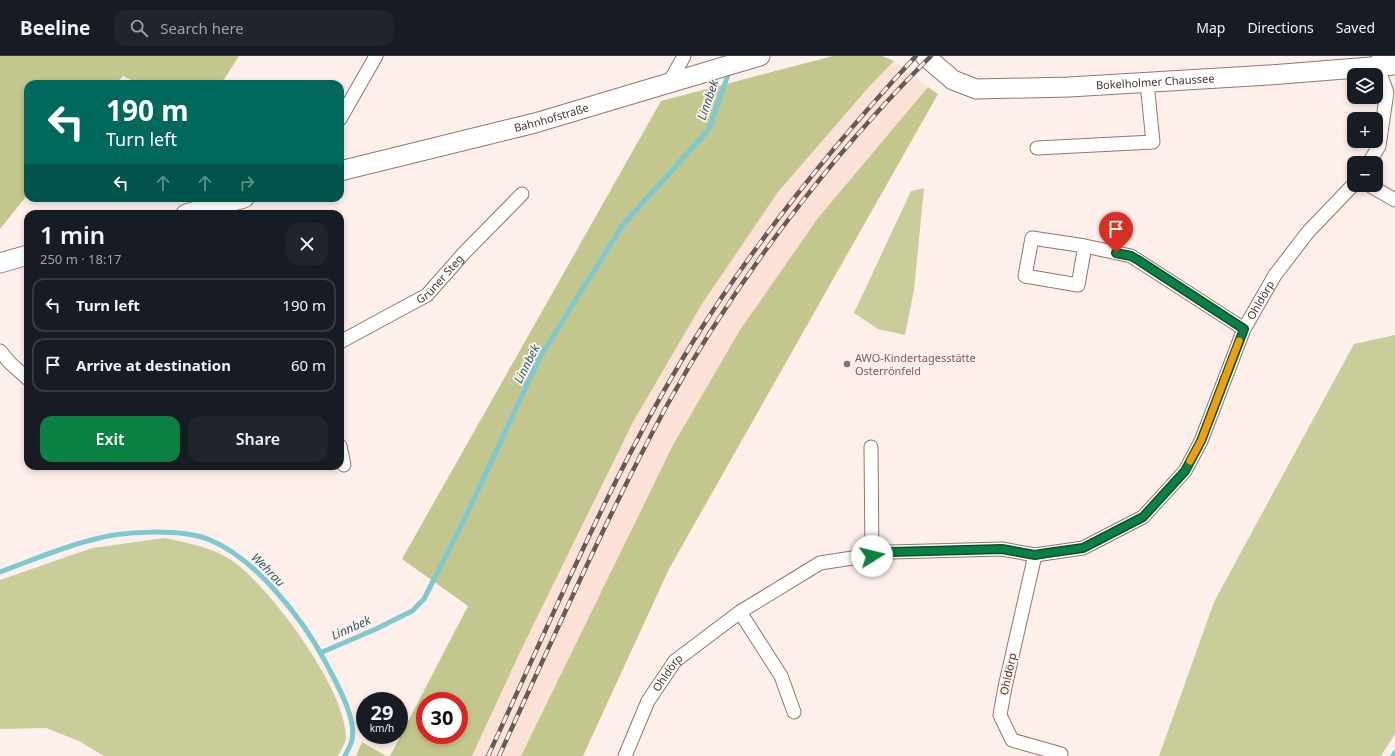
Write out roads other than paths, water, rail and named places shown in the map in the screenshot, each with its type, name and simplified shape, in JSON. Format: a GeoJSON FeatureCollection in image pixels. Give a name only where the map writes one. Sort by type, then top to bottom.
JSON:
{"type":"FeatureCollection","features":[{"type":"Feature","properties":{"kind":"main road","name":"Bokelholmer Chaussee"},"geometry":{"type":"LineString","coordinates":[[925,56],[953,80],[976,89],[1061,88],[1384,62]]}},
{"type":"Feature","properties":{"kind":"main road","name":"Bahnhofstraße"},"geometry":{"type":"LineString","coordinates":[[344,170],[535,123],[754,58]]}},
{"type":"Feature","properties":{"kind":"main road"},"geometry":{"type":"LineString","coordinates":[[200,210],[230,202]]}},
{"type":"Feature","properties":{"kind":"main road"},"geometry":{"type":"LineString","coordinates":[[0,263],[24,256]]}},
{"type":"Feature","properties":{"kind":"street"},"geometry":{"type":"LineString","coordinates":[[344,112],[376,56]]}},
{"type":"Feature","properties":{"kind":"street"},"geometry":{"type":"LineString","coordinates":[[669,83],[684,56]]}},
{"type":"Feature","properties":{"kind":"street"},"geometry":{"type":"LineString","coordinates":[[1373,156],[1379,146],[1387,92],[1384,62]]}},
{"type":"Feature","properties":{"kind":"street"},"geometry":{"type":"LineString","coordinates":[[1037,148],[1153,142],[1148,82]]}},
{"type":"Feature","properties":{"kind":"street","name":"Ohldörp"},"geometry":{"type":"LineString","coordinates":[[625,756],[648,701],[675,661],[740,612],[820,563],[891,552],[1002,549],[1035,555],[1083,548],[1143,517],[1185,471],[1198,447],[1244,329],[1275,275],[1308,232],[1347,191]]}},
{"type":"Feature","properties":{"kind":"street"},"geometry":{"type":"LineString","coordinates":[[1381,192],[1395,200]]}},
{"type":"Feature","properties":{"kind":"street","name":"Grüner Steg"},"geometry":{"type":"LineString","coordinates":[[344,340],[427,295],[464,253],[522,194]]}},
{"type":"Feature","properties":{"kind":"street"},"geometry":{"type":"LineString","coordinates":[[1085,246],[1078,285],[1025,276],[1032,238],[1085,246],[1131,256],[1244,329]]}},
{"type":"Feature","properties":{"kind":"street"},"geometry":{"type":"LineString","coordinates":[[0,351],[10,363],[24,375]]}},
{"type":"Feature","properties":{"kind":"street"},"geometry":{"type":"LineString","coordinates":[[871,447],[872,556]]}},
{"type":"Feature","properties":{"kind":"street","name":"Ohldörp"},"geometry":{"type":"LineString","coordinates":[[1035,555],[1000,715],[1012,740],[1061,754]]}},
{"type":"Feature","properties":{"kind":"street"},"geometry":{"type":"LineString","coordinates":[[740,612],[781,676],[794,712]]}},
{"type":"Feature","properties":{"kind":"waterway","name":"Linnbek"},"geometry":{"type":"LineString","coordinates":[[320,653],[376,629],[412,611],[424,599],[464,520],[540,357],[622,226],[709,129],[730,69]]}},
{"type":"Feature","properties":{"kind":"waterway","name":"Wehrau"},"geometry":{"type":"LineString","coordinates":[[0,572],[79,543],[104,537],[134,533],[168,532],[198,536],[210,540],[227,549],[261,575],[291,609],[325,661],[344,699],[351,721],[353,731],[352,740],[345,756]]}},
{"type":"Feature","properties":{"kind":"railway"},"geometry":{"type":"LineString","coordinates":[[488,756],[560,597],[610,492],[694,340],[744,265],[798,193],[856,123],[916,56]]}},
{"type":"Feature","properties":{"kind":"railway"},"geometry":{"type":"LineString","coordinates":[[499,756],[622,493],[666,407],[693,360],[722,314],[786,222],[857,136],[893,95],[931,56]]}},
{"type":"Feature","properties":{"kind":"place","name":"AWO-Kindertagesstätte Osterrönfeld"},"geometry":{"type":"Point","coordinates":[847,364]}}]}
